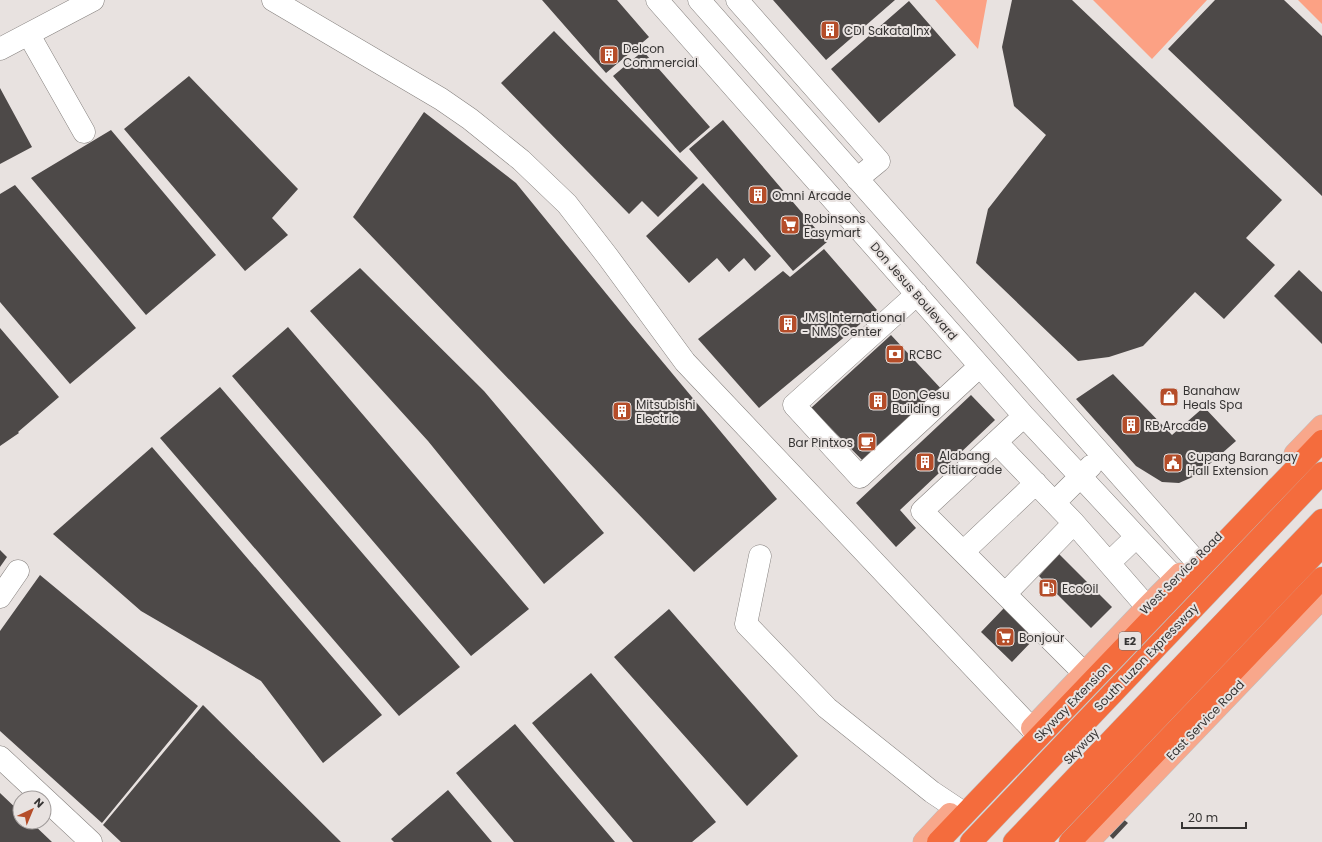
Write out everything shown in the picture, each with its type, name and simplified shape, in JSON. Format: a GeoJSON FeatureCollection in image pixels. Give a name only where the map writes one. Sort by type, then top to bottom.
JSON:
{"type":"FeatureCollection","features":[{"type":"Feature","properties":{"kind":"highway","name":"Skyway Extension"},"geometry":{"type":"LineString","coordinates":[[938,842],[1322,441]]}},
{"type":"Feature","properties":{"kind":"highway","name":"South Luzon Expressway"},"geometry":{"type":"LineString","coordinates":[[972,842],[1322,473]]}},
{"type":"Feature","properties":{"kind":"highway","name":"Skyway"},"geometry":{"type":"LineString","coordinates":[[990,842],[1322,494]]}},
{"type":"Feature","properties":{"kind":"highway","name":"Skyway"},"geometry":{"type":"LineString","coordinates":[[1014,842],[1322,520]]}},
{"type":"Feature","properties":{"kind":"highway"},"geometry":{"type":"LineString","coordinates":[[1039,842],[1322,546]]}},
{"type":"Feature","properties":{"kind":"highway"},"geometry":{"type":"LineString","coordinates":[[1070,842],[1322,578]]}},
{"type":"Feature","properties":{"kind":"main road","name":"West Service Road"},"geometry":{"type":"LineString","coordinates":[[924,842],[1147,607],[1195,560],[1322,426]]}},
{"type":"Feature","properties":{"kind":"main road","name":"East Service Road"},"geometry":{"type":"LineString","coordinates":[[1093,840],[1322,598]]}},
{"type":"Feature","properties":{"kind":"street"},"geometry":{"type":"LineString","coordinates":[[3,42],[29,35],[92,0]]}},
{"type":"Feature","properties":{"kind":"street"},"geometry":{"type":"LineString","coordinates":[[273,0],[440,99],[464,115],[521,160],[567,204],[608,257],[684,362],[1032,729]]}},
{"type":"Feature","properties":{"kind":"street","name":"Don Jesus Boulevard"},"geometry":{"type":"LineString","coordinates":[[657,0],[1024,416],[1176,579]]}},
{"type":"Feature","properties":{"kind":"street"},"geometry":{"type":"LineString","coordinates":[[699,0],[1195,560]]}},
{"type":"Feature","properties":{"kind":"street"},"geometry":{"type":"LineString","coordinates":[[737,0],[879,161],[857,179]]}},
{"type":"Feature","properties":{"kind":"street"},"geometry":{"type":"LineString","coordinates":[[29,35],[84,132]]}},
{"type":"Feature","properties":{"kind":"street"},"geometry":{"type":"LineString","coordinates":[[863,234],[887,213]]}},
{"type":"Feature","properties":{"kind":"street"},"geometry":{"type":"LineString","coordinates":[[917,294],[794,405],[860,477],[980,366]]}},
{"type":"Feature","properties":{"kind":"street"},"geometry":{"type":"LineString","coordinates":[[1024,416],[922,511],[1084,673]]}},
{"type":"Feature","properties":{"kind":"street"},"geometry":{"type":"LineString","coordinates":[[996,442],[1055,502],[1147,607]]}},
{"type":"Feature","properties":{"kind":"street"},"geometry":{"type":"LineString","coordinates":[[1055,502],[1102,455]]}},
{"type":"Feature","properties":{"kind":"street"},"geometry":{"type":"LineString","coordinates":[[963,552],[1036,483]]}},
{"type":"Feature","properties":{"kind":"street"},"geometry":{"type":"LineString","coordinates":[[1005,594],[1074,523]]}},
{"type":"Feature","properties":{"kind":"street"},"geometry":{"type":"LineString","coordinates":[[1109,563],[1136,537]]}},
{"type":"Feature","properties":{"kind":"street"},"geometry":{"type":"LineString","coordinates":[[760,556],[746,624],[827,708],[932,792],[956,808]]}},
{"type":"Feature","properties":{"kind":"street"},"geometry":{"type":"LineString","coordinates":[[0,597],[18,572]]}},
{"type":"Feature","properties":{"kind":"street"},"geometry":{"type":"LineString","coordinates":[[0,757],[35,790]]}},
{"type":"Feature","properties":{"kind":"street"},"geometry":{"type":"LineString","coordinates":[[52,805],[91,842]]}},
{"type":"Feature","properties":{"kind":"shaded area"},"geometry":{"type":"Polygon","coordinates":[[[935,0],[987,0],[978,49],[935,0]]]}},
{"type":"Feature","properties":{"kind":"shaded area"},"geometry":{"type":"Polygon","coordinates":[[[1093,0],[1207,0],[1152,59],[1093,0]]]}},
{"type":"Feature","properties":{"kind":"shaded area"},"geometry":{"type":"Polygon","coordinates":[[[1298,0],[1322,0],[1322,24],[1298,0]]]}},
{"type":"Feature","properties":{"kind":"building","name":"Delcon Commercial"},"geometry":{"type":"Polygon","coordinates":[[[542,0],[617,0],[649,37],[606,73],[542,0]]]}},
{"type":"Feature","properties":{"kind":"building","name":"CDI Sakata Inx"},"geometry":{"type":"Polygon","coordinates":[[[773,0],[895,0],[826,60],[773,0]]]}},
{"type":"Feature","properties":{"kind":"building"},"geometry":{"type":"Polygon","coordinates":[[[1012,0],[1072,0],[1282,200],[1246,238],[1275,265],[1224,319],[1195,292],[1143,346],[1109,357],[1078,361],[976,263],[988,209],[1046,135],[1014,106],[1002,47],[1012,0]]]}},
{"type":"Feature","properties":{"kind":"building"},"geometry":{"type":"Polygon","coordinates":[[[1215,0],[1284,0],[1322,36],[1322,196],[1168,49],[1215,0]]]}},
{"type":"Feature","properties":{"kind":"building"},"geometry":{"type":"Polygon","coordinates":[[[909,1],[956,55],[879,123],[831,69],[909,1]]]}},
{"type":"Feature","properties":{"kind":"building"},"geometry":{"type":"Polygon","coordinates":[[[554,31],[698,178],[658,217],[642,201],[629,214],[501,83],[554,31]]]}},
{"type":"Feature","properties":{"kind":"building"},"geometry":{"type":"Polygon","coordinates":[[[643,51],[710,127],[680,153],[613,76],[643,51]]]}},
{"type":"Feature","properties":{"kind":"building"},"geometry":{"type":"Polygon","coordinates":[[[189,76],[298,189],[272,218],[288,235],[245,271],[124,129],[189,76]]]}},
{"type":"Feature","properties":{"kind":"building"},"geometry":{"type":"Polygon","coordinates":[[[0,88],[32,147],[0,164],[0,88]]]}},
{"type":"Feature","properties":{"kind":"building","name":"Mitsubishi Electric"},"geometry":{"type":"Polygon","coordinates":[[[424,112],[516,183],[777,499],[694,572],[353,217],[424,112]]]}},
{"type":"Feature","properties":{"kind":"building","name":"Omni Arcade"},"geometry":{"type":"Polygon","coordinates":[[[723,120],[827,242],[793,271],[689,149],[723,120]]]}},
{"type":"Feature","properties":{"kind":"building"},"geometry":{"type":"Polygon","coordinates":[[[111,130],[216,255],[146,315],[31,178],[111,130]]]}},
{"type":"Feature","properties":{"kind":"building"},"geometry":{"type":"Polygon","coordinates":[[[703,183],[771,256],[755,271],[744,258],[729,272],[717,258],[689,283],[646,236],[703,183]]]}},
{"type":"Feature","properties":{"kind":"building"},"geometry":{"type":"Polygon","coordinates":[[[15,185],[136,328],[70,384],[0,302],[0,194],[15,185]]]}},
{"type":"Feature","properties":{"kind":"building","name":"JMS International - NMS Center"},"geometry":{"type":"Polygon","coordinates":[[[824,249],[877,310],[759,408],[698,339],[783,271],[790,277],[824,249]]]}},
{"type":"Feature","properties":{"kind":"building"},"geometry":{"type":"Polygon","coordinates":[[[360,268],[484,391],[604,533],[544,584],[428,441],[310,311],[360,268]]]}},
{"type":"Feature","properties":{"kind":"building"},"geometry":{"type":"Polygon","coordinates":[[[1299,270],[1322,292],[1322,344],[1274,296],[1299,270]]]}},
{"type":"Feature","properties":{"kind":"building"},"geometry":{"type":"Polygon","coordinates":[[[288,327],[529,609],[471,656],[232,376],[288,327]]]}},
{"type":"Feature","properties":{"kind":"building"},"geometry":{"type":"Polygon","coordinates":[[[0,328],[59,397],[18,432],[19,433],[0,446],[0,328]]]}},
{"type":"Feature","properties":{"kind":"building","name":"Don Gesu Building"},"geometry":{"type":"Polygon","coordinates":[[[891,335],[945,393],[867,465],[811,408],[891,335]]]}},
{"type":"Feature","properties":{"kind":"building","name":"RB Arcade"},"geometry":{"type":"Polygon","coordinates":[[[1113,374],[1172,435],[1204,407],[1236,441],[1197,475],[1179,483],[1162,482],[1136,466],[1076,399],[1113,374]]]}},
{"type":"Feature","properties":{"kind":"building"},"geometry":{"type":"Polygon","coordinates":[[[220,387],[460,667],[399,716],[160,438],[220,387]]]}},
{"type":"Feature","properties":{"kind":"building","name":"Alabang Citiarcade"},"geometry":{"type":"Polygon","coordinates":[[[971,395],[995,420],[900,510],[916,528],[896,547],[856,503],[971,395]]]}},
{"type":"Feature","properties":{"kind":"building"},"geometry":{"type":"Polygon","coordinates":[[[152,447],[382,715],[323,763],[261,681],[141,611],[53,534],[152,447]]]}},
{"type":"Feature","properties":{"kind":"building"},"geometry":{"type":"Polygon","coordinates":[[[0,550],[7,557],[0,567],[0,550]]]}},
{"type":"Feature","properties":{"kind":"building"},"geometry":{"type":"Polygon","coordinates":[[[1059,554],[1112,607],[1091,628],[1039,576],[1059,554]]]}},
{"type":"Feature","properties":{"kind":"building"},"geometry":{"type":"Polygon","coordinates":[[[40,575],[198,706],[102,823],[0,731],[0,631],[40,575]]]}},
{"type":"Feature","properties":{"kind":"building"},"geometry":{"type":"Polygon","coordinates":[[[1004,608],[1035,638],[1012,662],[981,632],[1004,608]]]}},
{"type":"Feature","properties":{"kind":"building"},"geometry":{"type":"Polygon","coordinates":[[[669,609],[798,756],[747,806],[614,657],[669,609]]]}},
{"type":"Feature","properties":{"kind":"building"},"geometry":{"type":"Polygon","coordinates":[[[591,673],[716,822],[692,842],[633,842],[532,723],[591,673]]]}},
{"type":"Feature","properties":{"kind":"building"},"geometry":{"type":"Polygon","coordinates":[[[203,705],[341,842],[121,842],[103,825],[203,705]]]}},
{"type":"Feature","properties":{"kind":"building"},"geometry":{"type":"Polygon","coordinates":[[[515,724],[615,842],[514,842],[456,773],[515,724]]]}},
{"type":"Feature","properties":{"kind":"building"},"geometry":{"type":"Polygon","coordinates":[[[448,790],[492,842],[394,842],[391,839],[448,790]]]}},
{"type":"Feature","properties":{"kind":"building"},"geometry":{"type":"Polygon","coordinates":[[[0,793],[12,804],[12,830],[39,830],[52,842],[0,842],[0,793]]]}},
{"type":"Feature","properties":{"kind":"building"},"geometry":{"type":"Polygon","coordinates":[[[1122,818],[1128,823],[1113,839],[1107,833],[1122,818]]]}},
{"type":"Feature","properties":{"kind":"place","name":"CDI Sakata Inx"},"geometry":{"type":"Point","coordinates":[830,30]}},
{"type":"Feature","properties":{"kind":"place","name":"Delcon Commercial"},"geometry":{"type":"Point","coordinates":[609,55]}},
{"type":"Feature","properties":{"kind":"place","name":"Omni Arcade"},"geometry":{"type":"Point","coordinates":[758,195]}},
{"type":"Feature","properties":{"kind":"place","name":"Robinsons Easymart"},"geometry":{"type":"Point","coordinates":[790,225]}},
{"type":"Feature","properties":{"kind":"place","name":"JMS International - NMS Center"},"geometry":{"type":"Point","coordinates":[788,324]}},
{"type":"Feature","properties":{"kind":"place","name":"RCBC"},"geometry":{"type":"Point","coordinates":[895,354]}},
{"type":"Feature","properties":{"kind":"place","name":"Banahaw Heals Spa"},"geometry":{"type":"Point","coordinates":[1169,397]}},
{"type":"Feature","properties":{"kind":"place","name":"Don Gesu Building"},"geometry":{"type":"Point","coordinates":[878,401]}},
{"type":"Feature","properties":{"kind":"place","name":"Mitsubishi Electric"},"geometry":{"type":"Point","coordinates":[622,411]}},
{"type":"Feature","properties":{"kind":"place","name":"RB Arcade"},"geometry":{"type":"Point","coordinates":[1131,425]}},
{"type":"Feature","properties":{"kind":"place","name":"Bar Pintxos"},"geometry":{"type":"Point","coordinates":[867,442]}},
{"type":"Feature","properties":{"kind":"place","name":"Alabang Citiarcade"},"geometry":{"type":"Point","coordinates":[925,462]}},
{"type":"Feature","properties":{"kind":"place","name":"Cupang Barangay Hall Extension"},"geometry":{"type":"Point","coordinates":[1173,463]}},
{"type":"Feature","properties":{"kind":"place","name":"EcoOil"},"geometry":{"type":"Point","coordinates":[1048,588]}},
{"type":"Feature","properties":{"kind":"place","name":"Bonjour"},"geometry":{"type":"Point","coordinates":[1005,637]}}]}
